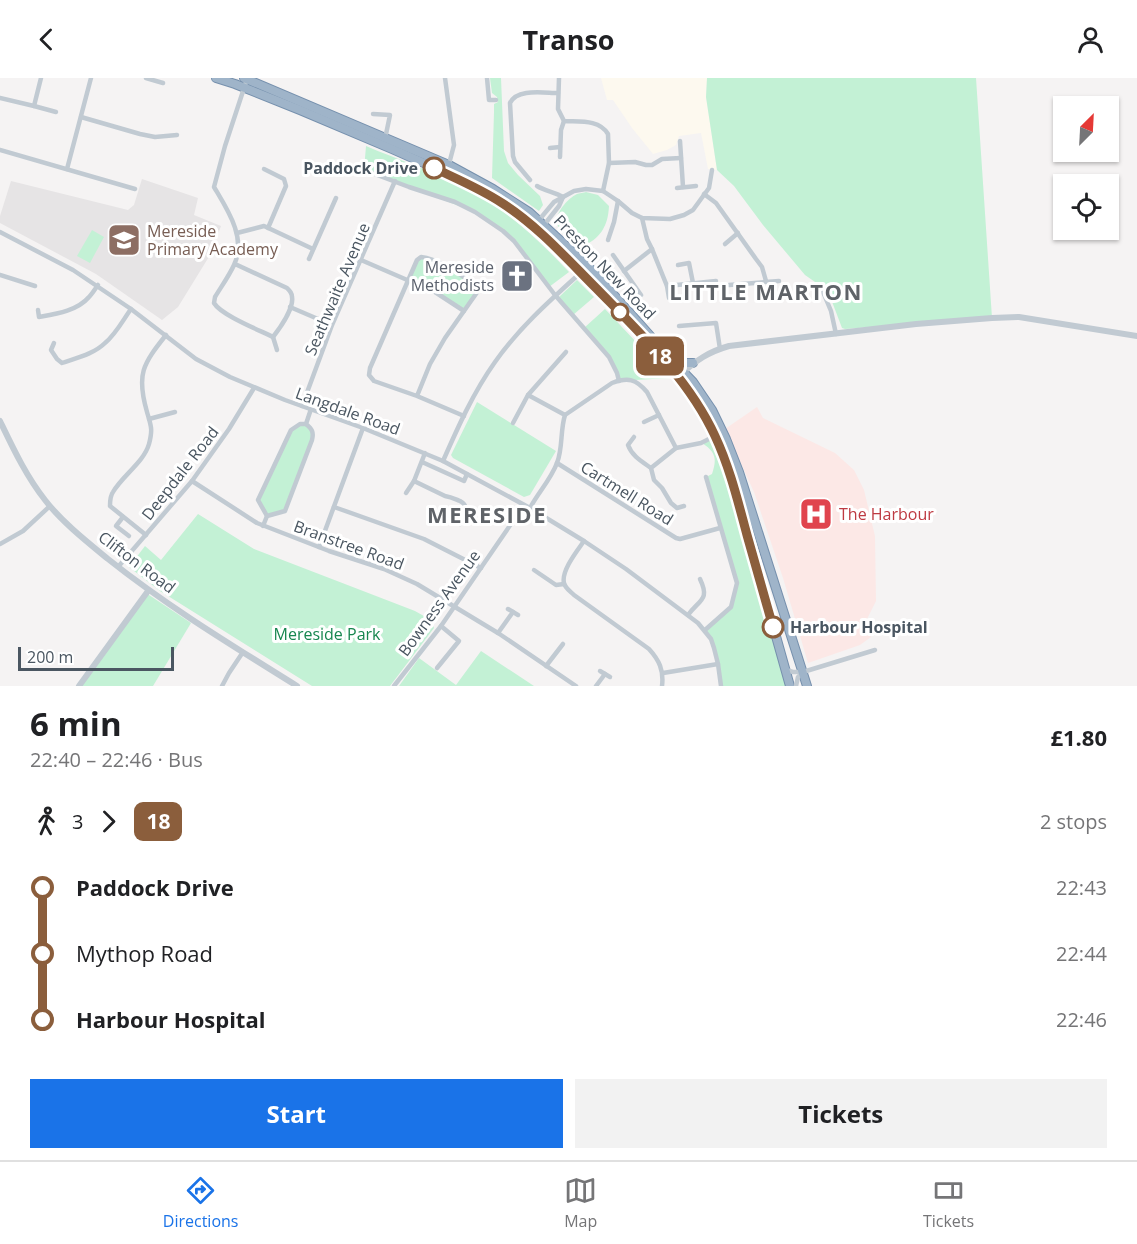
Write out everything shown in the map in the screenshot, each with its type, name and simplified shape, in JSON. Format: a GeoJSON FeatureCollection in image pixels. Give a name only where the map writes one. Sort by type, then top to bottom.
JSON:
{"type":"FeatureCollection","features":[{"type":"Feature","properties":{"kind":"highway","name":"Preston New Road"},"geometry":{"type":"LineString","coordinates":[[216,78],[241,81],[385,139],[506,196],[541,223],[588,266],[669,357],[704,413],[732,480],[790,686]]}},
{"type":"Feature","properties":{"kind":"highway","name":"Preston New Road"},"geometry":{"type":"LineString","coordinates":[[241,81],[300,110],[447,169],[503,204],[542,235],[581,272],[681,374],[712,410],[726,439],[739,472],[807,686]]}},
{"type":"Feature","properties":{"kind":"highway"},"geometry":{"type":"LineString","coordinates":[[529,224],[541,223],[542,235]]}},
{"type":"Feature","properties":{"kind":"highway"},"geometry":{"type":"LineString","coordinates":[[645,329],[654,333],[680,361],[693,363]]}},
{"type":"Feature","properties":{"kind":"street"},"geometry":{"type":"LineString","coordinates":[[34,106],[41,78]]}},
{"type":"Feature","properties":{"kind":"street"},"geometry":{"type":"LineString","coordinates":[[67,169],[91,78]]}},
{"type":"Feature","properties":{"kind":"street"},"geometry":{"type":"LineString","coordinates":[[146,78],[159,81]]}},
{"type":"Feature","properties":{"kind":"street"},"geometry":{"type":"LineString","coordinates":[[445,78],[453,146],[447,169]]}},
{"type":"Feature","properties":{"kind":"street"},"geometry":{"type":"LineString","coordinates":[[487,78],[489,100],[496,100]]}},
{"type":"Feature","properties":{"kind":"street"},"geometry":{"type":"LineString","coordinates":[[559,78],[558,109],[564,121],[561,130],[560,157]]}},
{"type":"Feature","properties":{"kind":"street"},"geometry":{"type":"LineString","coordinates":[[241,81],[214,187],[237,233],[238,251],[235,264],[215,297],[214,303],[228,315],[273,337],[277,350]]}},
{"type":"Feature","properties":{"kind":"street"},"geometry":{"type":"LineString","coordinates":[[530,180],[515,162],[512,151],[510,103],[518,95],[558,93]]}},
{"type":"Feature","properties":{"kind":"street"},"geometry":{"type":"LineString","coordinates":[[0,98],[56,112]]}},
{"type":"Feature","properties":{"kind":"street"},"geometry":{"type":"LineString","coordinates":[[373,114],[390,115],[385,139]]}},
{"type":"Feature","properties":{"kind":"street"},"geometry":{"type":"LineString","coordinates":[[81,117],[155,137],[177,135]]}},
{"type":"Feature","properties":{"kind":"street"},"geometry":{"type":"LineString","coordinates":[[564,121],[595,124],[603,127],[608,134],[609,163],[603,191]]}},
{"type":"Feature","properties":{"kind":"street"},"geometry":{"type":"LineString","coordinates":[[511,135],[519,135]]}},
{"type":"Feature","properties":{"kind":"street"},"geometry":{"type":"LineString","coordinates":[[680,141],[680,187],[696,186]]}},
{"type":"Feature","properties":{"kind":"street"},"geometry":{"type":"LineString","coordinates":[[550,148],[560,147]]}},
{"type":"Feature","properties":{"kind":"street"},"geometry":{"type":"LineString","coordinates":[[0,150],[135,189]]}},
{"type":"Feature","properties":{"kind":"street"},"geometry":{"type":"LineString","coordinates":[[609,163],[635,162],[652,165],[662,159],[681,158]]}},
{"type":"Feature","properties":{"kind":"street"},"geometry":{"type":"LineString","coordinates":[[264,170],[284,179],[286,186],[268,228]]}},
{"type":"Feature","properties":{"kind":"street"},"geometry":{"type":"LineString","coordinates":[[364,170],[455,202],[491,222],[514,241],[555,295],[609,357],[619,381]]}},
{"type":"Feature","properties":{"kind":"street"},"geometry":{"type":"LineString","coordinates":[[562,196],[579,190],[603,191],[642,218],[670,219],[693,210],[709,188],[712,170]]}},
{"type":"Feature","properties":{"kind":"street","name":"Seathwaite Avenue"},"geometry":{"type":"LineString","coordinates":[[302,406],[332,325],[395,181]]}},
{"type":"Feature","properties":{"kind":"street"},"geometry":{"type":"LineString","coordinates":[[537,186],[562,196]]}},
{"type":"Feature","properties":{"kind":"street"},"geometry":{"type":"LineString","coordinates":[[207,190],[214,187]]}},
{"type":"Feature","properties":{"kind":"street"},"geometry":{"type":"LineString","coordinates":[[704,194],[716,204],[738,233],[762,267],[766,281]]}},
{"type":"Feature","properties":{"kind":"street"},"geometry":{"type":"LineString","coordinates":[[541,223],[560,206],[562,196]]}},
{"type":"Feature","properties":{"kind":"street"},"geometry":{"type":"LineString","coordinates":[[309,259],[336,198]]}},
{"type":"Feature","properties":{"kind":"street"},"geometry":{"type":"LineString","coordinates":[[608,240],[615,222],[618,201]]}},
{"type":"Feature","properties":{"kind":"street"},"geometry":{"type":"LineString","coordinates":[[642,218],[647,239],[667,285],[669,298]]}},
{"type":"Feature","properties":{"kind":"street"},"geometry":{"type":"LineString","coordinates":[[237,233],[264,226],[313,249]]}},
{"type":"Feature","properties":{"kind":"street","name":"Langdale Road"},"geometry":{"type":"LineString","coordinates":[[0,232],[98,285],[196,359],[230,377],[443,461],[530,508],[584,541],[626,569],[705,630],[711,639],[721,686]]}},
{"type":"Feature","properties":{"kind":"street"},"geometry":{"type":"LineString","coordinates":[[725,244],[738,233]]}},
{"type":"Feature","properties":{"kind":"street"},"geometry":{"type":"LineString","coordinates":[[624,271],[652,249]]}},
{"type":"Feature","properties":{"kind":"street"},"geometry":{"type":"LineString","coordinates":[[613,255],[641,296]]}},
{"type":"Feature","properties":{"kind":"street"},"geometry":{"type":"LineString","coordinates":[[417,396],[430,364],[445,338],[478,291],[477,286],[452,270],[421,256],[417,260],[369,375],[374,381],[464,416]]}},
{"type":"Feature","properties":{"kind":"street"},"geometry":{"type":"LineString","coordinates":[[361,260],[435,292],[464,311]]}},
{"type":"Feature","properties":{"kind":"street"},"geometry":{"type":"LineString","coordinates":[[678,265],[689,263],[693,283]]}},
{"type":"Feature","properties":{"kind":"street"},"geometry":{"type":"LineString","coordinates":[[235,264],[287,288],[292,294],[290,307],[282,326],[273,337]]}},
{"type":"Feature","properties":{"kind":"street"},"geometry":{"type":"LineString","coordinates":[[443,461],[473,397],[495,363],[523,327],[588,266]]}},
{"type":"Feature","properties":{"kind":"street"},"geometry":{"type":"LineString","coordinates":[[0,275],[35,286]]}},
{"type":"Feature","properties":{"kind":"street"},"geometry":{"type":"LineString","coordinates":[[667,285],[716,281]]}},
{"type":"Feature","properties":{"kind":"street"},"geometry":{"type":"LineString","coordinates":[[729,285],[779,281]]}},
{"type":"Feature","properties":{"kind":"street"},"geometry":{"type":"LineString","coordinates":[[38,310],[39,317],[76,307],[88,299],[98,285]]}},
{"type":"Feature","properties":{"kind":"street"},"geometry":{"type":"LineString","coordinates":[[823,292],[831,311],[836,334]]}},
{"type":"Feature","properties":{"kind":"street"},"geometry":{"type":"LineString","coordinates":[[290,307],[325,322]]}},
{"type":"Feature","properties":{"kind":"street"},"geometry":{"type":"LineString","coordinates":[[45,346],[62,363],[95,351],[105,344],[131,309]]}},
{"type":"Feature","properties":{"kind":"street"},"geometry":{"type":"LineString","coordinates":[[681,374],[705,354],[720,348],[916,324],[1019,317],[1137,336]]}},
{"type":"Feature","properties":{"kind":"street"},"geometry":{"type":"LineString","coordinates":[[679,326],[716,323],[720,348]]}},
{"type":"Feature","properties":{"kind":"street"},"geometry":{"type":"LineString","coordinates":[[146,536],[110,506],[111,493],[149,447],[152,429],[142,397],[141,384],[144,368],[150,355],[166,335]]}},
{"type":"Feature","properties":{"kind":"street"},"geometry":{"type":"LineString","coordinates":[[51,350],[54,344]]}},
{"type":"Feature","properties":{"kind":"street"},"geometry":{"type":"LineString","coordinates":[[513,423],[528,395],[566,352]]}},
{"type":"Feature","properties":{"kind":"street"},"geometry":{"type":"LineString","coordinates":[[530,508],[558,463],[565,416],[612,383],[631,380],[637,382],[647,392],[676,448]]}},
{"type":"Feature","properties":{"kind":"street","name":"Deepdale Road"},"geometry":{"type":"LineString","coordinates":[[118,567],[192,481],[229,429],[254,388]]}},
{"type":"Feature","properties":{"kind":"street"},"geometry":{"type":"LineString","coordinates":[[528,395],[565,416]]}},
{"type":"Feature","properties":{"kind":"street"},"geometry":{"type":"LineString","coordinates":[[306,424],[311,409]]}},
{"type":"Feature","properties":{"kind":"street"},"geometry":{"type":"LineString","coordinates":[[149,419],[175,412]]}},
{"type":"Feature","properties":{"kind":"street"},"geometry":{"type":"LineString","coordinates":[[644,422],[659,416]]}},
{"type":"Feature","properties":{"kind":"street","name":"Clifton Road"},"geometry":{"type":"LineString","coordinates":[[0,421],[34,486],[50,506],[78,533],[148,591],[297,686]]}},
{"type":"Feature","properties":{"kind":"street"},"geometry":{"type":"LineString","coordinates":[[300,424],[306,424],[314,434],[285,511],[267,516],[258,500],[291,430],[300,424]]}},
{"type":"Feature","properties":{"kind":"street"},"geometry":{"type":"LineString","coordinates":[[320,547],[363,428]]}},
{"type":"Feature","properties":{"kind":"street"},"geometry":{"type":"LineString","coordinates":[[651,468],[676,448],[702,443],[715,436]]}},
{"type":"Feature","properties":{"kind":"street"},"geometry":{"type":"LineString","coordinates":[[634,437],[628,445],[630,451],[651,468],[654,480],[671,503],[677,508],[684,506]]}},
{"type":"Feature","properties":{"kind":"street"},"geometry":{"type":"LineString","coordinates":[[406,494],[425,453]]}},
{"type":"Feature","properties":{"kind":"street"},"geometry":{"type":"LineString","coordinates":[[422,462],[464,481],[467,474]]}},
{"type":"Feature","properties":{"kind":"street","name":"Cartmell Road"},"geometry":{"type":"LineString","coordinates":[[558,463],[676,538],[680,539],[720,528]]}},
{"type":"Feature","properties":{"kind":"street"},"geometry":{"type":"LineString","coordinates":[[705,630],[731,607],[737,583],[706,477]]}},
{"type":"Feature","properties":{"kind":"street","name":"Branstree Road"},"geometry":{"type":"LineString","coordinates":[[192,481],[257,524],[384,569],[417,584],[498,633],[576,686]]}},
{"type":"Feature","properties":{"kind":"street"},"geometry":{"type":"LineString","coordinates":[[414,481],[445,496],[450,496],[473,511]]}},
{"type":"Feature","properties":{"kind":"street","name":"Bowness Avenue"},"geometry":{"type":"LineString","coordinates":[[394,686],[441,626],[524,505]]}},
{"type":"Feature","properties":{"kind":"street"},"geometry":{"type":"LineString","coordinates":[[0,544],[23,531],[50,506]]}},
{"type":"Feature","properties":{"kind":"street"},"geometry":{"type":"LineString","coordinates":[[334,507],[424,539],[481,568]]}},
{"type":"Feature","properties":{"kind":"street"},"geometry":{"type":"LineString","coordinates":[[459,524],[466,508]]}},
{"type":"Feature","properties":{"kind":"street"},"geometry":{"type":"LineString","coordinates":[[263,526],[267,516]]}},
{"type":"Feature","properties":{"kind":"street"},"geometry":{"type":"LineString","coordinates":[[123,517],[116,526],[129,536]]}},
{"type":"Feature","properties":{"kind":"street"},"geometry":{"type":"LineString","coordinates":[[584,541],[568,566],[564,584],[574,595],[649,649],[656,657],[663,673],[662,686]]}},
{"type":"Feature","properties":{"kind":"street"},"geometry":{"type":"LineString","coordinates":[[534,570],[556,585],[564,584]]}},
{"type":"Feature","properties":{"kind":"street"},"geometry":{"type":"LineString","coordinates":[[688,615],[705,595],[700,579]]}},
{"type":"Feature","properties":{"kind":"street"},"geometry":{"type":"LineString","coordinates":[[80,686],[148,591]]}},
{"type":"Feature","properties":{"kind":"street"},"geometry":{"type":"LineString","coordinates":[[498,633],[513,612]]}},
{"type":"Feature","properties":{"kind":"street"},"geometry":{"type":"LineString","coordinates":[[437,668],[461,639],[441,626]]}},
{"type":"Feature","properties":{"kind":"street"},"geometry":{"type":"LineString","coordinates":[[546,666],[562,644]]}},
{"type":"Feature","properties":{"kind":"street"},"geometry":{"type":"LineString","coordinates":[[785,669],[803,672],[875,650]]}},
{"type":"Feature","properties":{"kind":"street"},"geometry":{"type":"LineString","coordinates":[[222,686],[243,652]]}},
{"type":"Feature","properties":{"kind":"street"},"geometry":{"type":"LineString","coordinates":[[663,673],[718,664]]}},
{"type":"Feature","properties":{"kind":"street"},"geometry":{"type":"LineString","coordinates":[[796,686],[798,677],[803,672]]}},
{"type":"Feature","properties":{"kind":"street"},"geometry":{"type":"LineString","coordinates":[[596,686],[605,674]]}},
{"type":"Feature","properties":{"kind":"shaded area"},"geometry":{"type":"Polygon","coordinates":[[[601,78],[707,78],[706,97],[717,170],[708,169],[701,133],[679,136],[676,145],[653,154],[613,100],[607,100],[601,78]]]}},
{"type":"Feature","properties":{"kind":"shaded area","name":"Mereside Primary Academy"},"geometry":{"type":"Polygon","coordinates":[[[142,179],[198,198],[194,215],[221,226],[210,255],[178,307],[162,320],[96,274],[0,223],[11,181],[128,210],[134,205],[142,179]]]}},
{"type":"Feature","properties":{"kind":"shaded area","name":"The Harbour"},"geometry":{"type":"Polygon","coordinates":[[[757,407],[763,418],[835,453],[854,470],[864,490],[875,536],[876,601],[865,623],[871,637],[860,645],[808,663],[754,492],[725,429],[757,407]]]}},
{"type":"Feature","properties":{"kind":"green space"},"geometry":{"type":"Polygon","coordinates":[[[490,78],[501,78],[504,151],[508,163],[540,196],[543,205],[539,211],[492,178],[494,104],[498,102],[497,97],[492,93],[490,78]]]}},
{"type":"Feature","properties":{"kind":"green space"},"geometry":{"type":"Polygon","coordinates":[[[707,78],[976,78],[992,318],[842,328],[828,291],[805,275],[734,186],[717,170],[706,97],[707,78]]]}},
{"type":"Feature","properties":{"kind":"green space"},"geometry":{"type":"Polygon","coordinates":[[[366,146],[441,176],[480,195],[520,225],[569,272],[549,287],[514,241],[475,212],[364,170],[366,146]]]}},
{"type":"Feature","properties":{"kind":"green space"},"geometry":{"type":"Polygon","coordinates":[[[586,192],[598,195],[609,206],[607,220],[602,231],[581,247],[561,231],[557,220],[562,207],[570,199],[586,192]]]}},
{"type":"Feature","properties":{"kind":"green space"},"geometry":{"type":"Polygon","coordinates":[[[92,230],[104,237],[90,263],[77,256],[92,230]]]}},
{"type":"Feature","properties":{"kind":"green space"},"geometry":{"type":"Polygon","coordinates":[[[427,257],[477,286],[478,291],[464,311],[450,301],[408,281],[417,260],[427,257]]]}},
{"type":"Feature","properties":{"kind":"green space"},"geometry":{"type":"Polygon","coordinates":[[[577,280],[594,297],[573,315],[558,298],[577,280]]]}},
{"type":"Feature","properties":{"kind":"green space"},"geometry":{"type":"Polygon","coordinates":[[[605,309],[670,378],[619,381],[609,357],[584,328],[605,309]]]}},
{"type":"Feature","properties":{"kind":"green space"},"geometry":{"type":"Polygon","coordinates":[[[477,402],[556,451],[530,495],[524,497],[451,455],[477,402]]]}},
{"type":"Feature","properties":{"kind":"green space"},"geometry":{"type":"Polygon","coordinates":[[[306,424],[314,434],[285,511],[267,516],[258,500],[291,430],[296,426],[306,424]]]}},
{"type":"Feature","properties":{"kind":"green space"},"geometry":{"type":"Polygon","coordinates":[[[715,436],[790,686],[721,686],[714,648],[705,630],[731,607],[737,583],[706,477],[712,474],[715,460],[713,453],[702,443],[715,436]]]}},
{"type":"Feature","properties":{"kind":"green space","name":"Mereside Park"},"geometry":{"type":"Polygon","coordinates":[[[198,514],[254,549],[415,611],[431,620],[434,628],[390,686],[312,686],[160,591],[129,567],[145,546],[161,560],[198,514]]]}},
{"type":"Feature","properties":{"kind":"green space"},"geometry":{"type":"Polygon","coordinates":[[[146,593],[191,623],[153,686],[79,686],[146,593]]]}},
{"type":"Feature","properties":{"kind":"green space","name":"Mereside Park"},"geometry":{"type":"Polygon","coordinates":[[[481,651],[534,686],[399,686],[419,658],[456,685],[481,651]]]}},
{"type":"Feature","properties":{"kind":"bus line","name":"18"},"geometry":{"type":"LineString","coordinates":[[434,168],[462,180],[503,204],[535,229],[627,320],[685,387],[704,413],[732,480],[773,627]]}},
{"type":"Feature","properties":{"kind":"place","name":"Paddock Drive"},"geometry":{"type":"Point","coordinates":[434,168]}},
{"type":"Feature","properties":{"kind":"place","name":"Mereside Primary Academy"},"geometry":{"type":"Point","coordinates":[124,240]}},
{"type":"Feature","properties":{"kind":"place","name":"Mereside Methodists"},"geometry":{"type":"Point","coordinates":[517,276]}},
{"type":"Feature","properties":{"kind":"place","name":"The Harbour"},"geometry":{"type":"Point","coordinates":[816,514]}},
{"type":"Feature","properties":{"kind":"place","name":"Harbour Hospital"},"geometry":{"type":"Point","coordinates":[773,627]}},
{"type":"Feature","properties":{"kind":"district","name":"LITTLE MARTON"},"geometry":{"type":"Point","coordinates":[766,291]}},
{"type":"Feature","properties":{"kind":"district","name":"MERESIDE"},"geometry":{"type":"Point","coordinates":[487,514]}}]}
